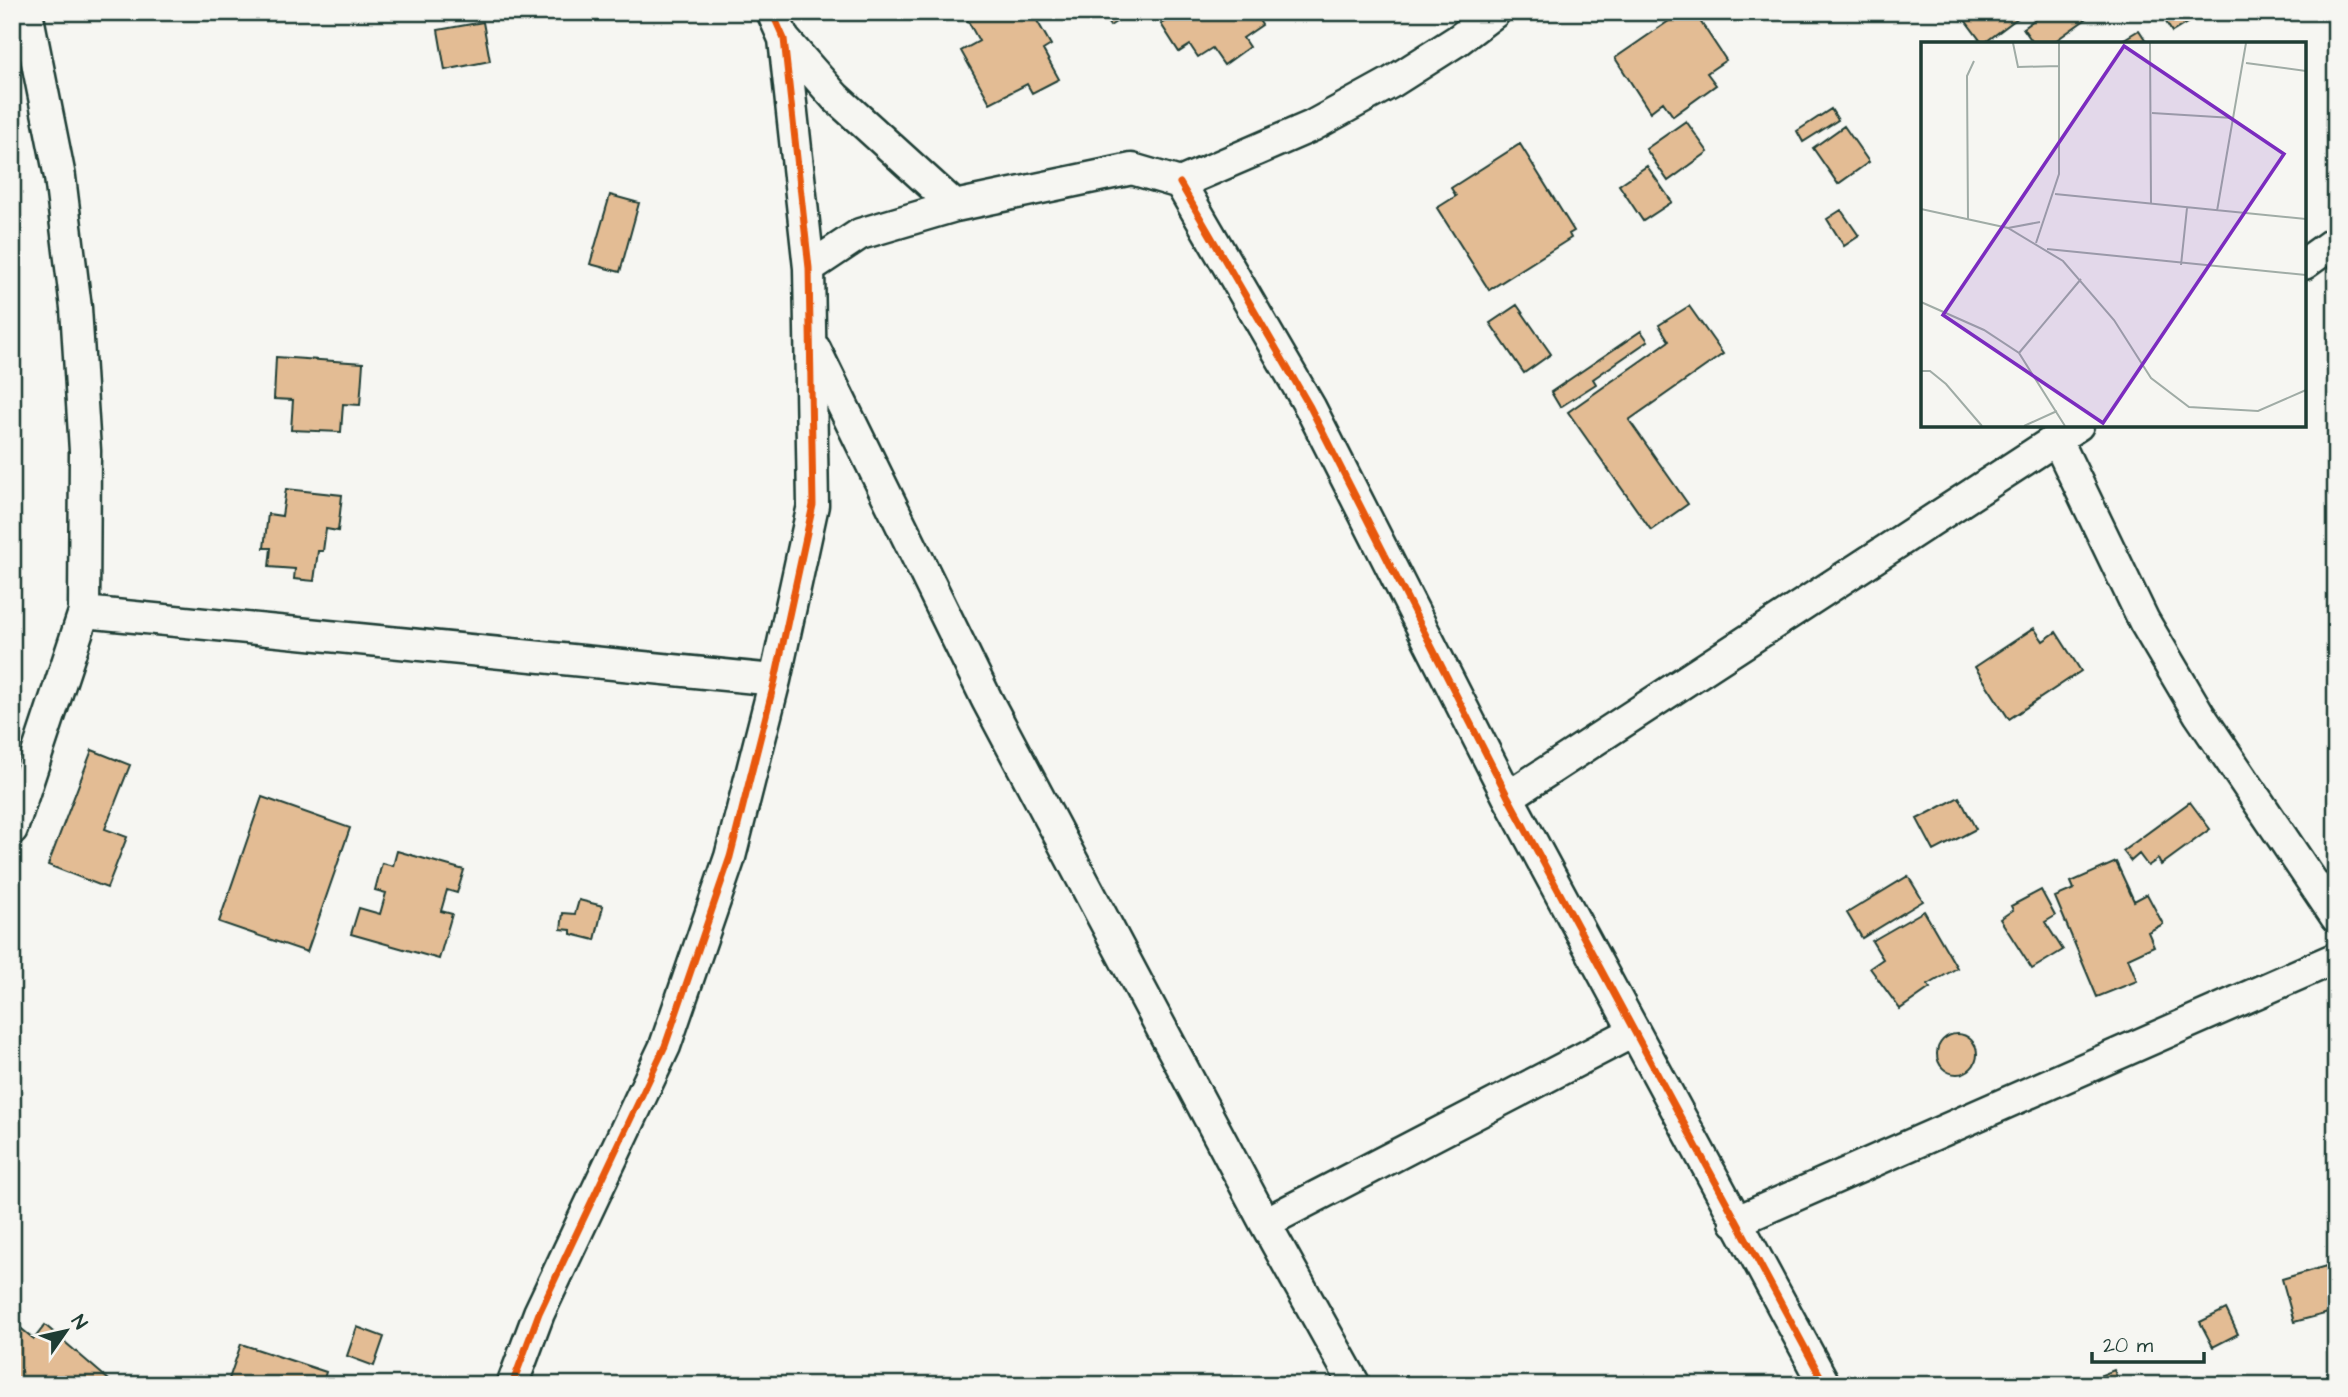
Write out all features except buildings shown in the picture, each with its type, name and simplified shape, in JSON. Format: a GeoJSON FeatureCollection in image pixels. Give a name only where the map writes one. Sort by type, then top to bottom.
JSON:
{"type":"FeatureCollection","features":[{"type":"Feature","properties":{"kind":"street"},"geometry":{"type":"LineString","coordinates":[[12,829],[84,612],[85,451],[76,309],[60,177],[27,12]]}},
{"type":"Feature","properties":{"kind":"street"},"geometry":{"type":"LineString","coordinates":[[772,12],[784,39],[835,97],[955,206]]}},
{"type":"Feature","properties":{"kind":"street"},"geometry":{"type":"LineString","coordinates":[[809,268],[860,234],[955,206],[1132,169],[1180,183],[1312,126],[1392,82],[1458,40],[1495,12]]}},
{"type":"Feature","properties":{"kind":"street"},"geometry":{"type":"LineString","coordinates":[[512,1385],[539,1313],[665,1046],[730,857],[775,680],[813,505],[809,268],[784,39]]}},
{"type":"Feature","properties":{"kind":"street"},"geometry":{"type":"LineString","coordinates":[[1180,183],[1310,407],[1508,797],[1825,1385]]}},
{"type":"Feature","properties":{"kind":"street"},"geometry":{"type":"LineString","coordinates":[[2306,263],[2336,241]]}},
{"type":"Feature","properties":{"kind":"street"},"geometry":{"type":"LineString","coordinates":[[811,340],[987,700],[1265,1223],[1355,1385]]}},
{"type":"Feature","properties":{"kind":"street"},"geometry":{"type":"LineString","coordinates":[[1508,797],[2068,433],[2144,621],[2199,714],[2336,917]]}},
{"type":"Feature","properties":{"kind":"street"},"geometry":{"type":"LineString","coordinates":[[84,612],[775,680]]}},
{"type":"Feature","properties":{"kind":"street"},"geometry":{"type":"LineString","coordinates":[[1735,1222],[2336,958]]}},
{"type":"Feature","properties":{"kind":"street"},"geometry":{"type":"LineString","coordinates":[[1265,1223],[1633,1032]]}},
{"type":"Feature","properties":{"kind":"cycle path"},"geometry":{"type":"LineString","coordinates":[[512,1385],[539,1313],[665,1046],[730,857],[775,680],[813,505],[809,268],[784,39],[772,12]]}},
{"type":"Feature","properties":{"kind":"cycle path"},"geometry":{"type":"LineString","coordinates":[[1180,183],[1310,407],[1508,797],[1825,1385]]}}]}
